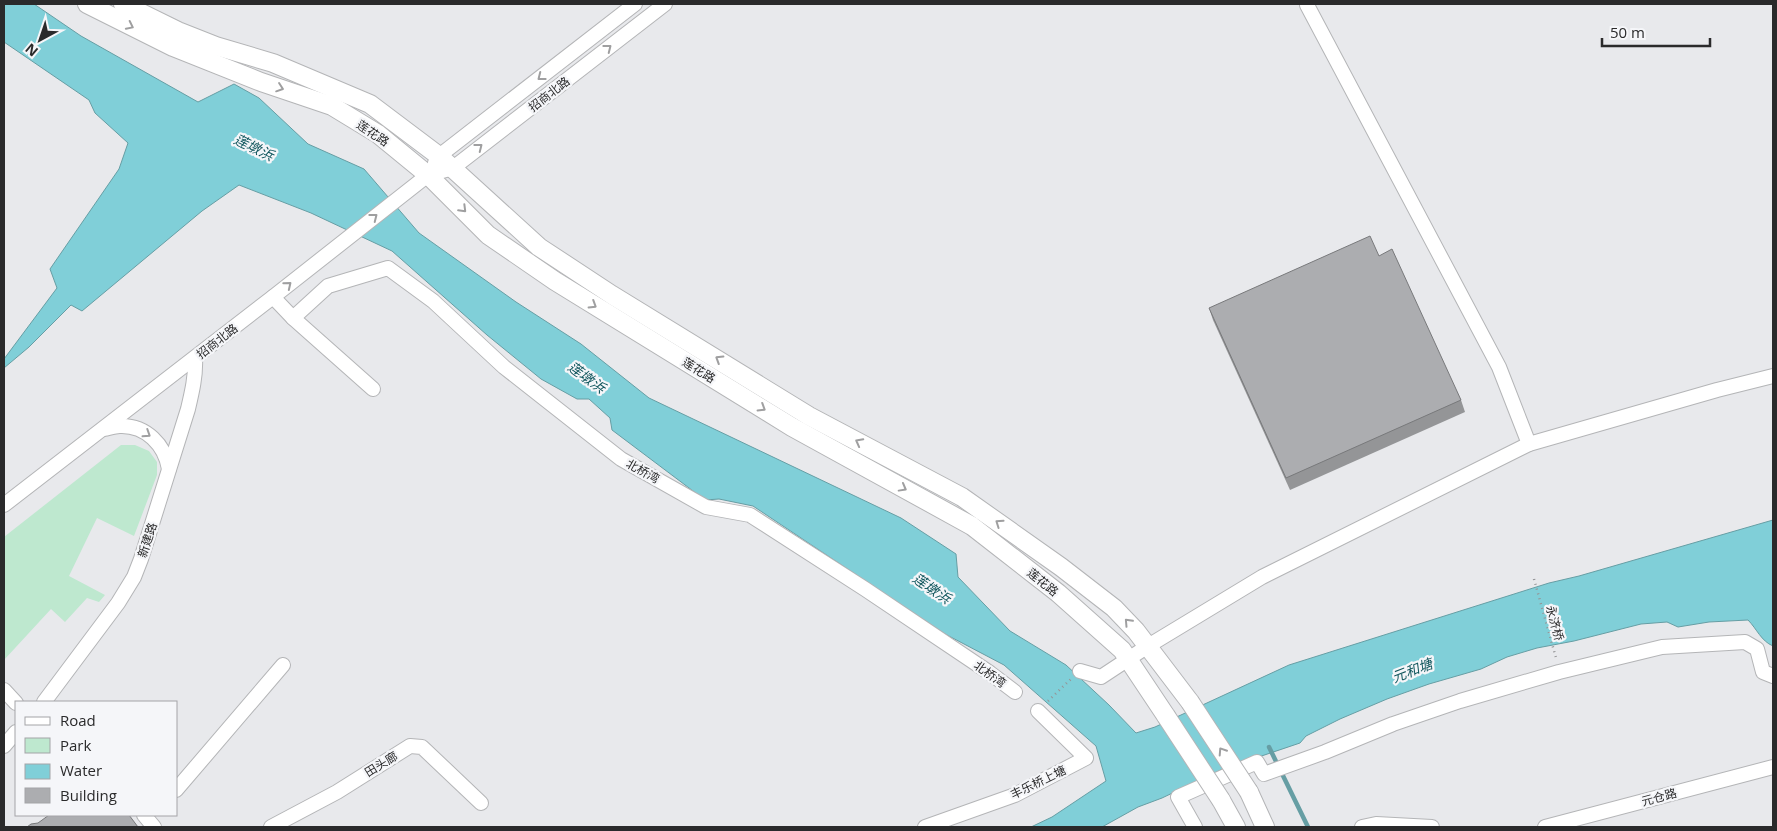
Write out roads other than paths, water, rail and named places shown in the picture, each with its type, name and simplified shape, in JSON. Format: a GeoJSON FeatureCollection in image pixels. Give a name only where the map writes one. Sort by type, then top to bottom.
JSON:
{"type":"FeatureCollection","features":[{"type":"Feature","properties":{"kind":"main road","name":"莲花路"},"geometry":{"type":"LineString","coordinates":[[87,4],[173,47],[261,82],[332,106],[378,134],[428,175],[488,235],[555,281],[792,427],[972,526],[1058,593],[1122,650],[1221,800],[1236,827]]}},
{"type":"Feature","properties":{"kind":"main road","name":"莲花路"},"geometry":{"type":"LineString","coordinates":[[123,4],[216,46],[274,63],[370,104],[439,156],[539,247],[612,295],[809,416],[962,497],[1046,556],[1114,608],[1148,646],[1190,702],[1249,792],[1265,827]]}},
{"type":"Feature","properties":{"kind":"street","name":"招商北路"},"geometry":{"type":"LineString","coordinates":[[4,505],[428,175],[439,156],[635,4]]}},
{"type":"Feature","properties":{"kind":"street","name":"招商北路"},"geometry":{"type":"LineString","coordinates":[[428,175],[452,168],[665,4]]}},
{"type":"Feature","properties":{"kind":"street"},"geometry":{"type":"LineString","coordinates":[[1308,5],[1499,367],[1529,444]]}},
{"type":"Feature","properties":{"kind":"street","name":"北桥湾"},"geometry":{"type":"LineString","coordinates":[[292,318],[328,286],[388,268],[433,301],[504,367],[621,459],[706,507],[750,516],[865,589],[990,673],[1015,692]]}},
{"type":"Feature","properties":{"kind":"street"},"geometry":{"type":"LineString","coordinates":[[273,297],[292,318],[373,389]]}},
{"type":"Feature","properties":{"kind":"street","name":"新建路"},"geometry":{"type":"LineString","coordinates":[[47,701],[118,604],[134,577],[169,471],[192,392],[196,369],[195,358]]}},
{"type":"Feature","properties":{"kind":"street"},"geometry":{"type":"LineString","coordinates":[[1080,671],[1101,677],[1148,646],[1262,577],[1529,444],[1717,390],[1773,376]]}},
{"type":"Feature","properties":{"kind":"street"},"geometry":{"type":"LineString","coordinates":[[103,429],[119,426],[133,427],[144,432],[160,444],[167,457],[169,471]]}},
{"type":"Feature","properties":{"kind":"street"},"geometry":{"type":"LineString","coordinates":[[1189,825],[1178,797],[1257,762],[1264,774],[1393,724],[1460,701],[1559,672],[1662,647],[1745,642],[1757,649],[1763,672],[1773,676]]}},
{"type":"Feature","properties":{"kind":"street"},"geometry":{"type":"LineString","coordinates":[[178,788],[283,665]]}},
{"type":"Feature","properties":{"kind":"street"},"geometry":{"type":"LineString","coordinates":[[4,690],[15,702]]}},
{"type":"Feature","properties":{"kind":"street","name":"丰乐桥上塘"},"geometry":{"type":"LineString","coordinates":[[925,827],[1015,795],[1086,758],[1038,711]]}},
{"type":"Feature","properties":{"kind":"street"},"geometry":{"type":"LineString","coordinates":[[4,746],[15,733]]}},
{"type":"Feature","properties":{"kind":"street","name":"田头廊"},"geometry":{"type":"LineString","coordinates":[[271,827],[337,792],[410,746],[422,747],[481,803]]}},
{"type":"Feature","properties":{"kind":"street","name":"元仓路"},"geometry":{"type":"LineString","coordinates":[[1544,827],[1773,768]]}},
{"type":"Feature","properties":{"kind":"street"},"geometry":{"type":"LineString","coordinates":[[1362,827],[1376,824],[1432,827]]}},
{"type":"Feature","properties":{"kind":"water"},"geometry":{"type":"Polygon","coordinates":[[[4,4],[34,4],[81,36],[198,102],[234,84],[259,98],[308,144],[364,169],[419,233],[516,302],[581,344],[649,398],[901,518],[956,554],[958,577],[1010,631],[1066,665],[1136,733],[1155,727],[1289,665],[1549,583],[1773,520],[1773,646],[1762,638],[1748,620],[1709,622],[1678,627],[1667,622],[1641,624],[1537,648],[1507,657],[1481,669],[1429,684],[1387,699],[1306,736],[1300,743],[1223,769],[1162,798],[1138,807],[1102,827],[1031,827],[1052,817],[1106,781],[1096,746],[1004,665],[945,634],[753,506],[719,499],[705,500],[612,430],[610,418],[589,399],[577,399],[541,379],[487,335],[392,251],[311,213],[239,185],[202,211],[82,311],[71,305],[29,347],[4,368],[4,359],[57,288],[50,269],[119,169],[128,143],[95,113],[89,100],[4,42],[4,4]]]}},
{"type":"Feature","properties":{"kind":"waterway"},"geometry":{"type":"LineString","coordinates":[[1269,747],[1308,827]]}},
{"type":"Feature","properties":{"kind":"water label","name":"莲墩浜"},"geometry":{"type":"Point","coordinates":[254,147]}},
{"type":"Feature","properties":{"kind":"water label","name":"莲墩浜"},"geometry":{"type":"Point","coordinates":[587,377]}},
{"type":"Feature","properties":{"kind":"water label","name":"莲墩浜"},"geometry":{"type":"Point","coordinates":[932,588]}},
{"type":"Feature","properties":{"kind":"water label","name":"元和塘"},"geometry":{"type":"Point","coordinates":[1412,670]}}]}
